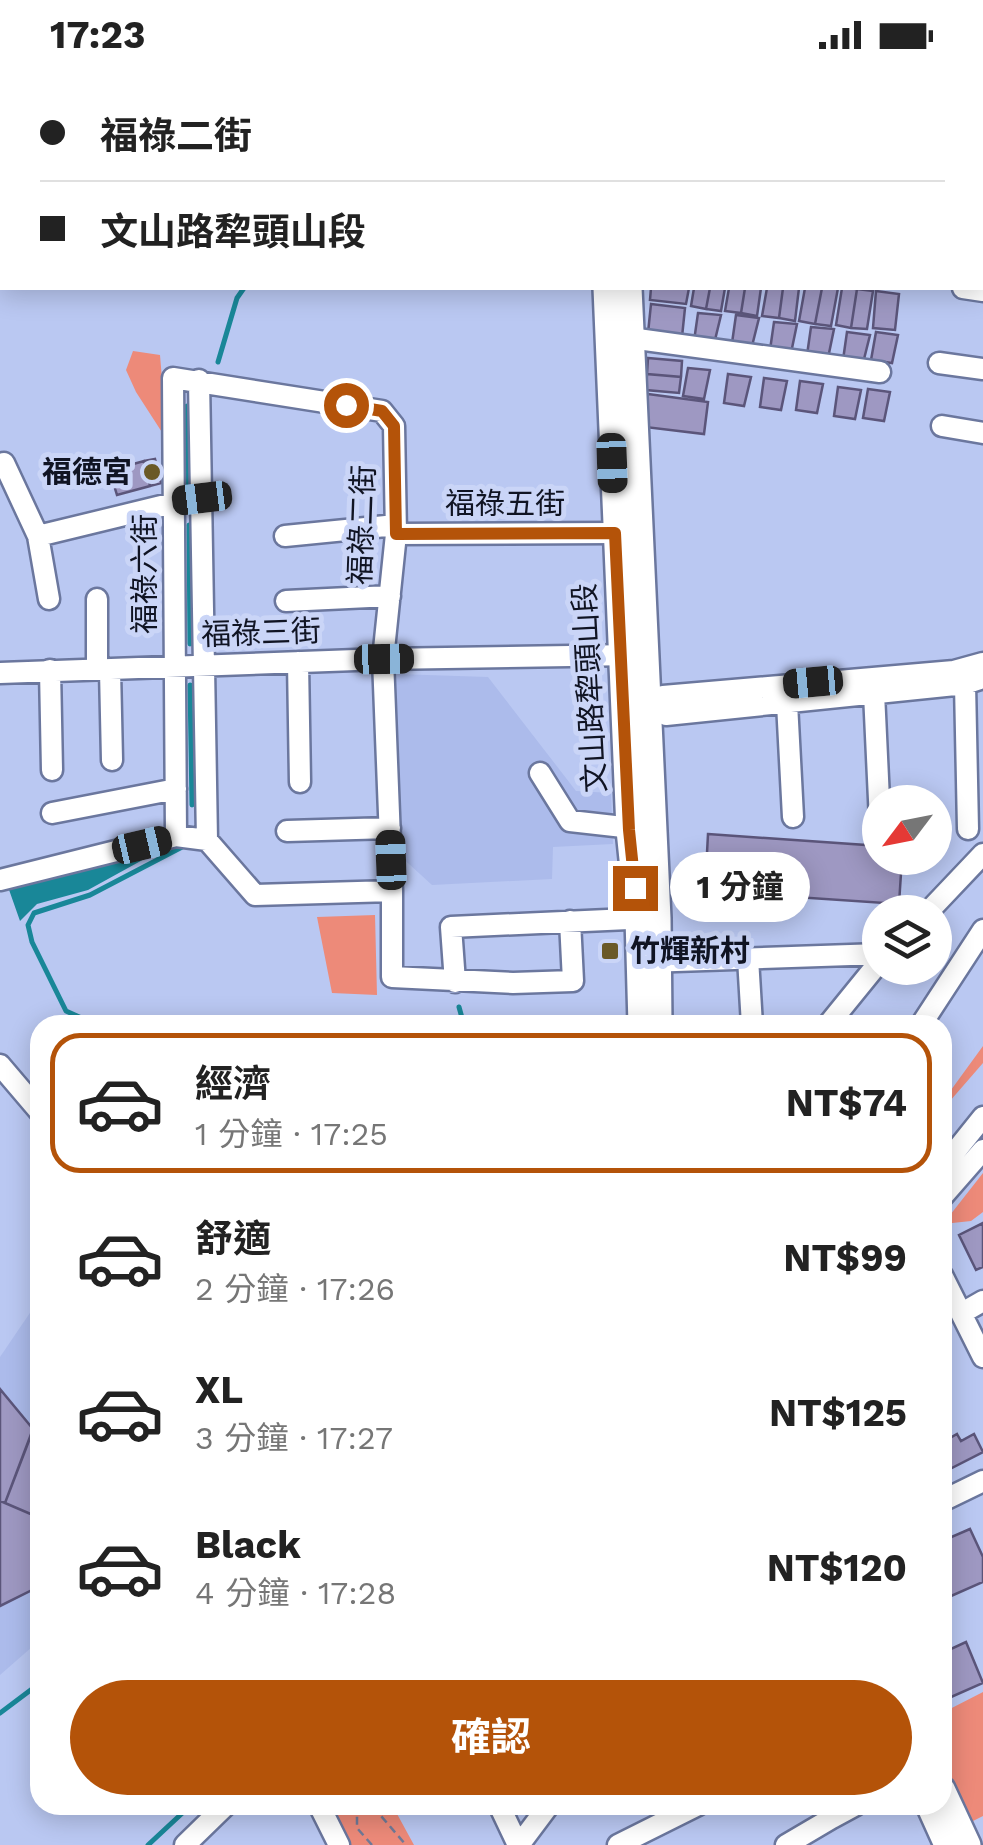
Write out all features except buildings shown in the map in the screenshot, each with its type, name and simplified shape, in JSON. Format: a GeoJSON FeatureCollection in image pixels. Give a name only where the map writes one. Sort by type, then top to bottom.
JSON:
{"type":"FeatureCollection","features":[{"type":"Feature","properties":{"kind":"main road","name":"文山路犂頭山段"},"geometry":{"type":"LineString","coordinates":[[606,290],[615,533],[632,654]]}},
{"type":"Feature","properties":{"kind":"main road","name":"文山路犂頭山段"},"geometry":{"type":"LineString","coordinates":[[629,290],[632,654],[649,961],[657,1015]]}},
{"type":"Feature","properties":{"kind":"main road","name":"文山路犂頭山段"},"geometry":{"type":"LineString","coordinates":[[642,1015],[649,961]]}},
{"type":"Feature","properties":{"kind":"main road"},"geometry":{"type":"LineString","coordinates":[[952,1810],[966,1840]]}},
{"type":"Feature","properties":{"kind":"main road"},"geometry":{"type":"LineString","coordinates":[[940,1815],[966,1840]]}},
{"type":"Feature","properties":{"kind":"street"},"geometry":{"type":"LineString","coordinates":[[630,338],[880,372]]}},
{"type":"Feature","properties":{"kind":"street"},"geometry":{"type":"LineString","coordinates":[[939,363],[983,369]]}},
{"type":"Feature","properties":{"kind":"street","name":"福祿六街"},"geometry":{"type":"LineString","coordinates":[[176,836],[173,378],[200,380],[207,840]]}},
{"type":"Feature","properties":{"kind":"street","name":"福祿二街"},"geometry":{"type":"LineString","coordinates":[[200,380],[382,411],[394,426],[396,530],[384,659],[392,976],[456,982]]}},
{"type":"Feature","properties":{"kind":"street"},"geometry":{"type":"LineString","coordinates":[[942,426],[983,433]]}},
{"type":"Feature","properties":{"kind":"street"},"geometry":{"type":"LineString","coordinates":[[0,464],[4,462],[38,536],[48,600]]}},
{"type":"Feature","properties":{"kind":"street"},"geometry":{"type":"LineString","coordinates":[[38,536],[175,501],[202,498]]}},
{"type":"Feature","properties":{"kind":"street","name":"福祿五街"},"geometry":{"type":"LineString","coordinates":[[286,536],[396,530],[615,533]]}},
{"type":"Feature","properties":{"kind":"street"},"geometry":{"type":"LineString","coordinates":[[286,601],[390,596]]}},
{"type":"Feature","properties":{"kind":"street"},"geometry":{"type":"LineString","coordinates":[[96,598],[112,760]]}},
{"type":"Feature","properties":{"kind":"street","name":"福祿三街"},"geometry":{"type":"LineString","coordinates":[[0,673],[632,654]]}},
{"type":"Feature","properties":{"kind":"street"},"geometry":{"type":"LineString","coordinates":[[298,662],[300,782]]}},
{"type":"Feature","properties":{"kind":"street"},"geometry":{"type":"LineString","coordinates":[[635,706],[663,696],[954,671],[983,663]]}},
{"type":"Feature","properties":{"kind":"street"},"geometry":{"type":"LineString","coordinates":[[50,670],[52,770]]}},
{"type":"Feature","properties":{"kind":"street"},"geometry":{"type":"LineString","coordinates":[[635,706],[666,715],[974,681],[968,829]]}},
{"type":"Feature","properties":{"kind":"street"},"geometry":{"type":"LineString","coordinates":[[874,694],[878,785]]}},
{"type":"Feature","properties":{"kind":"street"},"geometry":{"type":"LineString","coordinates":[[787,703],[793,817]]}},
{"type":"Feature","properties":{"kind":"street"},"geometry":{"type":"LineString","coordinates":[[540,773],[570,821],[641,829]]}},
{"type":"Feature","properties":{"kind":"street"},"geometry":{"type":"LineString","coordinates":[[52,813],[176,789]]}},
{"type":"Feature","properties":{"kind":"street"},"geometry":{"type":"LineString","coordinates":[[287,831],[390,828]]}},
{"type":"Feature","properties":{"kind":"street"},"geometry":{"type":"LineString","coordinates":[[0,880],[176,836],[207,840],[255,894],[392,892]]}},
{"type":"Feature","properties":{"kind":"street"},"geometry":{"type":"LineString","coordinates":[[944,895],[983,854]]}},
{"type":"Feature","properties":{"kind":"street"},"geometry":{"type":"LineString","coordinates":[[570,920],[573,981],[456,982],[452,927],[570,920],[648,918]]}},
{"type":"Feature","properties":{"kind":"street"},"geometry":{"type":"LineString","coordinates":[[927,1015],[983,930]]}},
{"type":"Feature","properties":{"kind":"street"},"geometry":{"type":"LineString","coordinates":[[748,958],[751,1015]]}},
{"type":"Feature","properties":{"kind":"street"},"geometry":{"type":"LineString","coordinates":[[649,961],[862,958]]}},
{"type":"Feature","properties":{"kind":"street"},"geometry":{"type":"LineString","coordinates":[[836,1015],[862,981]]}},
{"type":"Feature","properties":{"kind":"street"},"geometry":{"type":"LineString","coordinates":[[0,1065],[30,1100]]}},
{"type":"Feature","properties":{"kind":"street"},"geometry":{"type":"LineString","coordinates":[[952,1156],[983,1117]]}},
{"type":"Feature","properties":{"kind":"street"},"geometry":{"type":"LineString","coordinates":[[952,1186],[983,1150]]}},
{"type":"Feature","properties":{"kind":"street"},"geometry":{"type":"LineString","coordinates":[[952,1294],[983,1357]]}},
{"type":"Feature","properties":{"kind":"street"},"geometry":{"type":"LineString","coordinates":[[962,1312],[983,1301]]}},
{"type":"Feature","properties":{"kind":"street"},"geometry":{"type":"LineString","coordinates":[[952,1497],[983,1481]]}},
{"type":"Feature","properties":{"kind":"street"},"geometry":{"type":"LineString","coordinates":[[185,1845],[216,1815]]}},
{"type":"Feature","properties":{"kind":"street"},"geometry":{"type":"LineString","coordinates":[[325,1815],[339,1845]]}},
{"type":"Feature","properties":{"kind":"street"},"geometry":{"type":"LineString","coordinates":[[504,1815],[519,1845],[542,1815]]}},
{"type":"Feature","properties":{"kind":"street"},"geometry":{"type":"LineString","coordinates":[[618,1845],[678,1815]]}},
{"type":"Feature","properties":{"kind":"street"},"geometry":{"type":"LineString","coordinates":[[786,1845],[824,1815]]}},
{"type":"Feature","properties":{"kind":"path"},"geometry":{"type":"LineString","coordinates":[[358,1815],[357,1828],[373,1844]]}},
{"type":"Feature","properties":{"kind":"path"},"geometry":{"type":"LineString","coordinates":[[379,1815],[406,1845]]}},
{"type":"Feature","properties":{"kind":"shaded area"},"geometry":{"type":"Polygon","coordinates":[[[133,351],[160,355],[167,440],[126,370],[133,351]]]}},
{"type":"Feature","properties":{"kind":"shaded area"},"geometry":{"type":"Polygon","coordinates":[[[396,674],[488,677],[576,791],[611,793],[613,844],[553,847],[552,879],[432,885],[398,854],[396,674]]]}},
{"type":"Feature","properties":{"kind":"shaded area"},"geometry":{"type":"Polygon","coordinates":[[[157,852],[88,890],[37,904],[20,921],[7,884],[157,852]]]}},
{"type":"Feature","properties":{"kind":"shaded area"},"geometry":{"type":"Polygon","coordinates":[[[375,915],[377,995],[332,993],[317,917],[375,915]]]}},
{"type":"Feature","properties":{"kind":"shaded area"},"geometry":{"type":"Polygon","coordinates":[[[983,1046],[983,1063],[952,1099],[952,1089],[983,1046]]]}},
{"type":"Feature","properties":{"kind":"shaded area"},"geometry":{"type":"Polygon","coordinates":[[[983,1173],[983,1212],[971,1221],[952,1223],[952,1213],[983,1173]]]}},
{"type":"Feature","properties":{"kind":"shaded area"},"geometry":{"type":"Polygon","coordinates":[[[30,1313],[30,1649],[0,1675],[0,1357],[30,1313]]]}},
{"type":"Feature","properties":{"kind":"shaded area"},"geometry":{"type":"Polygon","coordinates":[[[983,1692],[983,1816],[961,1827],[952,1806],[952,1708],[983,1692]]]}},
{"type":"Feature","properties":{"kind":"shaded area"},"geometry":{"type":"Polygon","coordinates":[[[326,1815],[398,1815],[414,1845],[341,1845],[326,1815]]]}},
{"type":"Feature","properties":{"kind":"waterway"},"geometry":{"type":"LineString","coordinates":[[218,362],[243,290]]}},
{"type":"Feature","properties":{"kind":"waterway"},"geometry":{"type":"LineString","coordinates":[[187,406],[188,483]]}},
{"type":"Feature","properties":{"kind":"waterway"},"geometry":{"type":"LineString","coordinates":[[189,525],[190,644]]}},
{"type":"Feature","properties":{"kind":"waterway"},"geometry":{"type":"LineString","coordinates":[[190,685],[192,805]]}},
{"type":"Feature","properties":{"kind":"waterway"},"geometry":{"type":"LineString","coordinates":[[75,1015],[66,1011],[32,942],[28,925],[34,913],[90,895],[184,846]]}},
{"type":"Feature","properties":{"kind":"waterway"},"geometry":{"type":"LineString","coordinates":[[459,1007],[461,1015]]}},
{"type":"Feature","properties":{"kind":"waterway"},"geometry":{"type":"LineString","coordinates":[[0,1713],[30,1690]]}},
{"type":"Feature","properties":{"kind":"waterway"},"geometry":{"type":"LineString","coordinates":[[148,1845],[180,1815]]}},
{"type":"Feature","properties":{"kind":"place","name":"福德宮"},"geometry":{"type":"Point","coordinates":[152,472]}},
{"type":"Feature","properties":{"kind":"place","name":"竹輝新村"},"geometry":{"type":"Point","coordinates":[610,951]}},
{"type":"Feature","properties":{"kind":"route"},"geometry":{"type":"LineString","coordinates":[[346,405],[382,411],[394,426],[396,534],[615,533],[635,888]]}}]}
